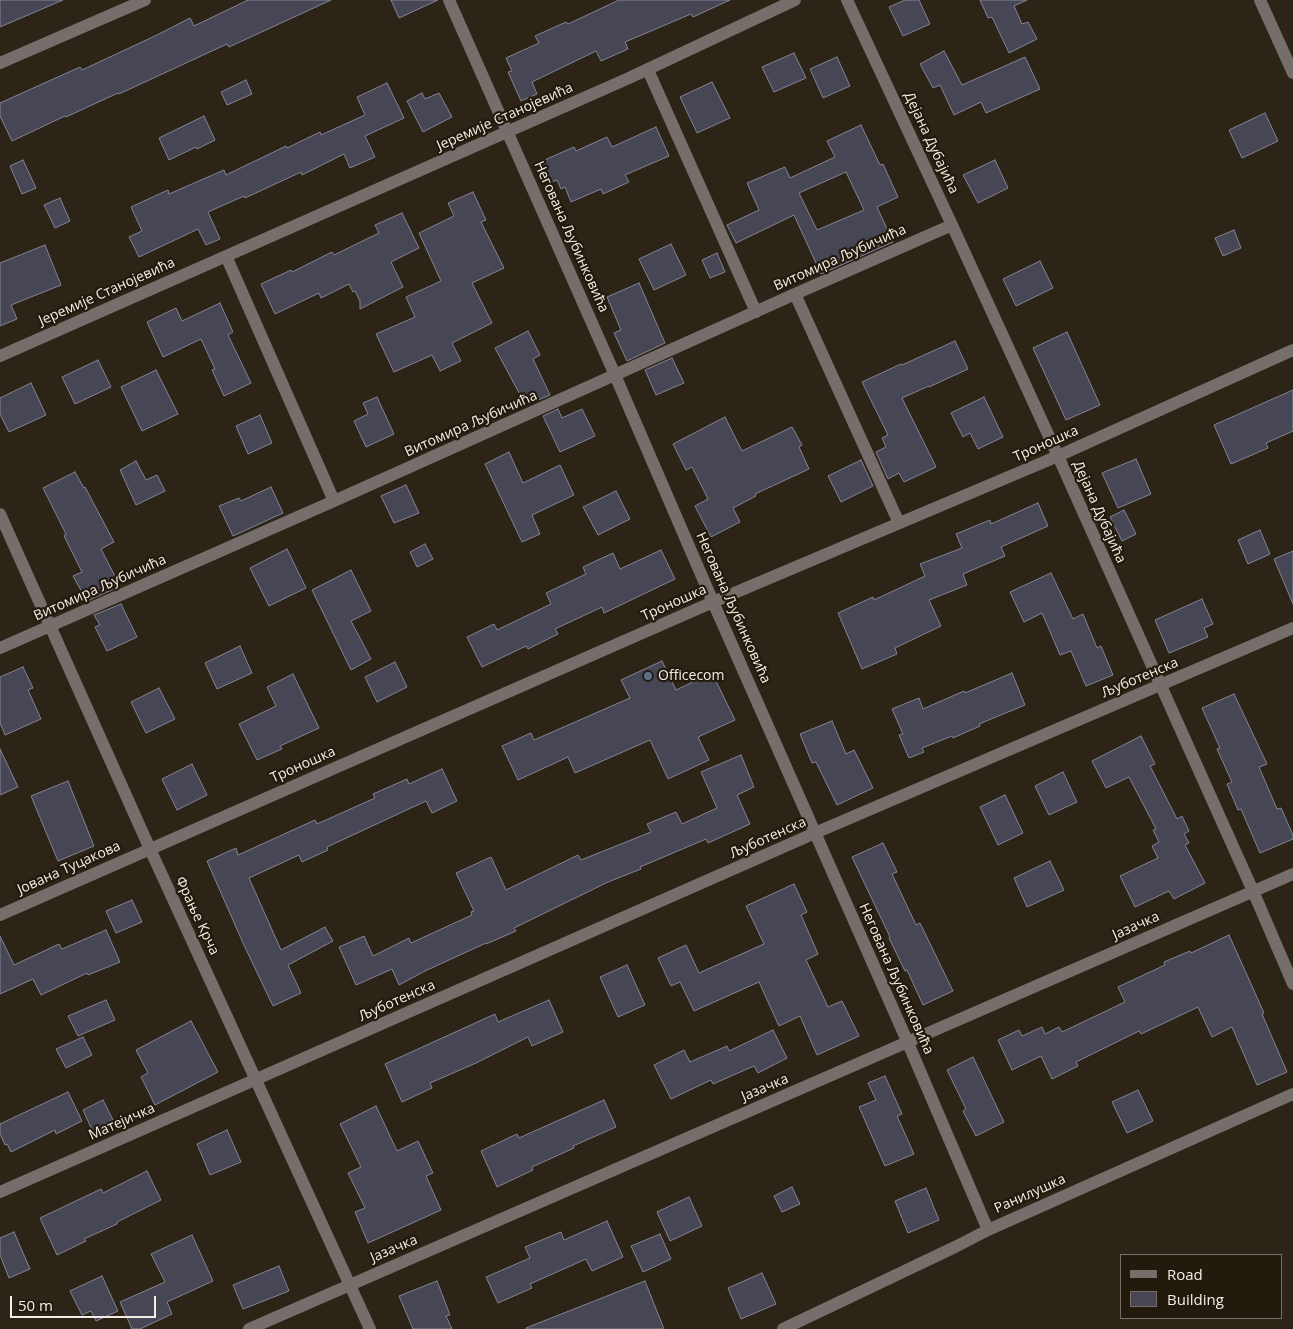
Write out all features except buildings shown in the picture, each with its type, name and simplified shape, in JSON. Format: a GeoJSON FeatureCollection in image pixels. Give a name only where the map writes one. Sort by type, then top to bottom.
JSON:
{"type":"FeatureCollection","features":[{"type":"Feature","properties":{"kind":"street"},"geometry":{"type":"LineString","coordinates":[[0,63],[145,0]]}},
{"type":"Feature","properties":{"kind":"street","name":"Јеремије Станојевића"},"geometry":{"type":"LineString","coordinates":[[0,356],[648,70],[795,0]]}},
{"type":"Feature","properties":{"kind":"street","name":"Дејана Дубајића"},"geometry":{"type":"LineString","coordinates":[[847,0],[1058,456],[1293,984]]}},
{"type":"Feature","properties":{"kind":"street"},"geometry":{"type":"LineString","coordinates":[[1260,0],[1293,73]]}},
{"type":"Feature","properties":{"kind":"street","name":"Негована Љубинковића"},"geometry":{"type":"LineString","coordinates":[[451,1],[908,1043],[988,1230]]}},
{"type":"Feature","properties":{"kind":"street"},"geometry":{"type":"LineString","coordinates":[[648,70],[756,312]]}},
{"type":"Feature","properties":{"kind":"street","name":"Витомира Љубичића"},"geometry":{"type":"LineString","coordinates":[[0,648],[334,502],[952,225]]}},
{"type":"Feature","properties":{"kind":"street"},"geometry":{"type":"LineString","coordinates":[[226,256],[334,502]]}},
{"type":"Feature","properties":{"kind":"street"},"geometry":{"type":"LineString","coordinates":[[795,294],[899,523]]}},
{"type":"Feature","properties":{"kind":"street","name":"Троношка"},"geometry":{"type":"LineString","coordinates":[[150,849],[713,602],[1058,456],[1293,350]]}},
{"type":"Feature","properties":{"kind":"street","name":"Фрање Крча"},"geometry":{"type":"LineString","coordinates":[[0,514],[150,849],[370,1329]]}},
{"type":"Feature","properties":{"kind":"street","name":"Љуботенска"},"geometry":{"type":"LineString","coordinates":[[256,1079],[815,833],[1293,628]]}},
{"type":"Feature","properties":{"kind":"street","name":"Јована Туцакова"},"geometry":{"type":"LineString","coordinates":[[0,915],[150,849]]}},
{"type":"Feature","properties":{"kind":"street","name":"Јазачка"},"geometry":{"type":"LineString","coordinates":[[249,1329],[1293,874]]}},
{"type":"Feature","properties":{"kind":"street","name":"Матејичка"},"geometry":{"type":"LineString","coordinates":[[0,1192],[256,1079]]}},
{"type":"Feature","properties":{"kind":"street","name":"Ранилушка"},"geometry":{"type":"LineString","coordinates":[[783,1329],[988,1230],[1293,1094]]}},
{"type":"Feature","properties":{"kind":"place","name":"Officecom"},"geometry":{"type":"Point","coordinates":[648,676]}}]}
